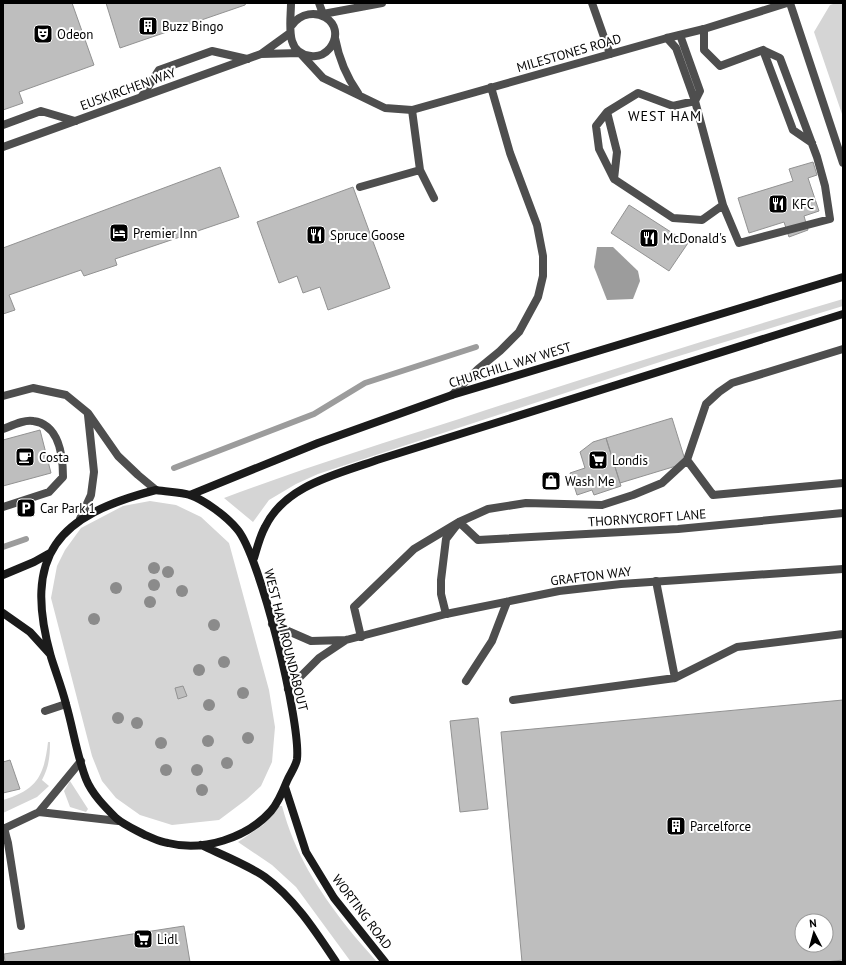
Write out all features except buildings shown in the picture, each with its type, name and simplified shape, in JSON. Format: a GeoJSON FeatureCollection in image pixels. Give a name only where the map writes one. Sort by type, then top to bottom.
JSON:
{"type":"FeatureCollection","features":[{"type":"Feature","properties":{"kind":"main road","name":"CHURCHILL WAY WEST"},"geometry":{"type":"LineString","coordinates":[[190,495],[318,443],[452,396],[843,277]]}},
{"type":"Feature","properties":{"kind":"main road"},"geometry":{"type":"LineString","coordinates":[[254,558],[265,526],[276,511],[294,493],[312,484],[377,460],[843,314]]}},
{"type":"Feature","properties":{"kind":"main road","name":"WEST HAM ROUNDABOUT"},"geometry":{"type":"LineString","coordinates":[[156,490],[190,495],[211,507],[238,530],[254,558],[288,689],[296,736],[297,760],[285,787],[272,810],[247,831],[222,841],[201,845],[170,844],[138,832],[118,821],[102,804],[87,780],[51,655],[42,607],[41,585],[50,553],[57,540],[66,530],[80,519],[126,498],[156,490]]}},
{"type":"Feature","properties":{"kind":"main road"},"geometry":{"type":"LineString","coordinates":[[3,575],[34,562],[50,553]]}},
{"type":"Feature","properties":{"kind":"main road"},"geometry":{"type":"LineString","coordinates":[[3,614],[30,632],[51,655]]}},
{"type":"Feature","properties":{"kind":"main road","name":"WORTING ROAD"},"geometry":{"type":"LineString","coordinates":[[285,787],[306,852],[334,898],[385,962]]}},
{"type":"Feature","properties":{"kind":"main road"},"geometry":{"type":"LineString","coordinates":[[201,845],[264,876],[297,909],[319,936],[336,962]]}},
{"type":"Feature","properties":{"kind":"street"},"geometry":{"type":"LineString","coordinates":[[291,3],[291,41],[300,53],[307,56],[322,54],[328,50],[335,38]]}},
{"type":"Feature","properties":{"kind":"street"},"geometry":{"type":"LineString","coordinates":[[318,3],[323,14],[333,24],[340,61],[350,82],[358,94]]}},
{"type":"Feature","properties":{"kind":"street"},"geometry":{"type":"LineString","coordinates":[[291,29],[302,14],[316,11],[323,14],[362,5],[382,3]]}},
{"type":"Feature","properties":{"kind":"street"},"geometry":{"type":"LineString","coordinates":[[592,3],[610,54]]}},
{"type":"Feature","properties":{"kind":"street"},"geometry":{"type":"LineString","coordinates":[[789,3],[843,163]]}},
{"type":"Feature","properties":{"kind":"street","name":"MILESTONES ROAD"},"geometry":{"type":"LineString","coordinates":[[300,53],[323,78],[385,108],[412,110],[667,38],[704,29],[789,3]]}},
{"type":"Feature","properties":{"kind":"street","name":"EUSKIRCHEN WAY"},"geometry":{"type":"LineString","coordinates":[[261,54],[291,29]]}},
{"type":"Feature","properties":{"kind":"street"},"geometry":{"type":"LineString","coordinates":[[667,38],[676,48],[695,101],[723,205],[739,243],[830,219],[825,186],[812,143],[780,58],[763,50],[720,66],[704,50],[704,29]]}},
{"type":"Feature","properties":{"kind":"street"},"geometry":{"type":"LineString","coordinates":[[680,35],[700,91],[695,101]]}},
{"type":"Feature","properties":{"kind":"street"},"geometry":{"type":"LineString","coordinates":[[763,50],[793,130],[812,143]]}},
{"type":"Feature","properties":{"kind":"street"},"geometry":{"type":"LineString","coordinates":[[142,96],[159,70],[192,58],[212,51],[247,59]]}},
{"type":"Feature","properties":{"kind":"street","name":"EUSKIRCHEN WAY"},"geometry":{"type":"LineString","coordinates":[[3,147],[261,54],[300,53]]}},
{"type":"Feature","properties":{"kind":"street"},"geometry":{"type":"LineString","coordinates":[[452,396],[478,368],[500,352],[519,332],[538,297],[543,276],[543,256],[537,225],[510,153],[491,87]]}},
{"type":"Feature","properties":{"kind":"street"},"geometry":{"type":"LineString","coordinates":[[695,101],[672,106],[638,93],[607,112],[596,126],[599,150],[614,178],[673,218],[702,220],[723,205]]}},
{"type":"Feature","properties":{"kind":"street"},"geometry":{"type":"LineString","coordinates":[[412,110],[420,170],[434,198]]}},
{"type":"Feature","properties":{"kind":"street"},"geometry":{"type":"LineString","coordinates":[[3,125],[41,111],[75,121]]}},
{"type":"Feature","properties":{"kind":"street"},"geometry":{"type":"LineString","coordinates":[[607,112],[617,152],[614,178]]}},
{"type":"Feature","properties":{"kind":"street"},"geometry":{"type":"LineString","coordinates":[[360,187],[420,170]]}},
{"type":"Feature","properties":{"kind":"street"},"geometry":{"type":"LineString","coordinates":[[361,637],[354,607],[414,549],[459,522],[488,509],[526,503],[602,505],[633,495],[662,483],[687,460],[706,404],[719,392],[732,383],[843,349]]}},
{"type":"Feature","properties":{"kind":"street"},"geometry":{"type":"LineString","coordinates":[[3,396],[33,388],[66,395],[88,413],[118,456],[156,490]]}},
{"type":"Feature","properties":{"kind":"street"},"geometry":{"type":"LineString","coordinates":[[80,519],[91,495],[94,472],[88,413]]}},
{"type":"Feature","properties":{"kind":"street"},"geometry":{"type":"LineString","coordinates":[[3,429],[32,420],[45,425],[58,442],[63,458],[63,477],[49,492],[3,507]]}},
{"type":"Feature","properties":{"kind":"street"},"geometry":{"type":"LineString","coordinates":[[687,460],[713,495],[843,483]]}},
{"type":"Feature","properties":{"kind":"street","name":"THORNYCROFT LANE"},"geometry":{"type":"LineString","coordinates":[[459,522],[478,540],[678,529],[843,513]]}},
{"type":"Feature","properties":{"kind":"street"},"geometry":{"type":"LineString","coordinates":[[446,614],[441,594],[446,539],[459,522]]}},
{"type":"Feature","properties":{"kind":"street","name":"GRAFTON WAY"},"geometry":{"type":"LineString","coordinates":[[272,624],[311,641],[346,640],[446,614],[559,591],[656,581],[843,569]]}},
{"type":"Feature","properties":{"kind":"street"},"geometry":{"type":"LineString","coordinates":[[656,581],[675,678]]}},
{"type":"Feature","properties":{"kind":"street"},"geometry":{"type":"LineString","coordinates":[[466,681],[492,641],[507,602]]}},
{"type":"Feature","properties":{"kind":"street"},"geometry":{"type":"LineString","coordinates":[[513,700],[675,678],[737,647],[843,634]]}},
{"type":"Feature","properties":{"kind":"street","name":"GRAFTON WAY"},"geometry":{"type":"LineString","coordinates":[[288,689],[319,658],[346,640]]}},
{"type":"Feature","properties":{"kind":"street"},"geometry":{"type":"LineString","coordinates":[[45,711],[66,704]]}},
{"type":"Feature","properties":{"kind":"street"},"geometry":{"type":"LineString","coordinates":[[21,926],[8,844],[4,829],[39,812],[81,761]]}},
{"type":"Feature","properties":{"kind":"street"},"geometry":{"type":"LineString","coordinates":[[39,812],[118,821]]}},
{"type":"Feature","properties":{"kind":"shaded area"},"geometry":{"type":"Polygon","coordinates":[[[843,3],[843,117],[814,32],[830,5],[843,3]]]}},
{"type":"Feature","properties":{"kind":"shaded area"},"geometry":{"type":"Polygon","coordinates":[[[597,247],[613,247],[638,271],[640,281],[633,299],[607,300],[594,267],[597,247]]]}},
{"type":"Feature","properties":{"kind":"shaded area"},"geometry":{"type":"Polygon","coordinates":[[[843,299],[843,306],[669,359],[318,474],[296,484],[269,500],[253,522],[224,498],[341,457],[555,388],[843,299]]]}},
{"type":"Feature","properties":{"kind":"shaded area"},"geometry":{"type":"Polygon","coordinates":[[[150,501],[176,505],[201,517],[229,543],[269,690],[275,727],[272,762],[261,786],[247,799],[219,820],[172,825],[140,815],[116,798],[102,781],[92,756],[51,598],[57,566],[65,550],[81,528],[123,506],[150,501]]]}},
{"type":"Feature","properties":{"kind":"shaded area"},"geometry":{"type":"Polygon","coordinates":[[[48,742],[50,742],[49,761],[42,780],[49,786],[37,797],[3,813],[3,800],[24,792],[37,780],[44,764],[48,742]]]}},
{"type":"Feature","properties":{"kind":"shaded area"},"geometry":{"type":"Polygon","coordinates":[[[70,781],[88,809],[86,812],[70,807],[64,791],[70,781]]]}},
{"type":"Feature","properties":{"kind":"shaded area"},"geometry":{"type":"Polygon","coordinates":[[[279,806],[282,806],[293,840],[308,870],[347,927],[377,962],[351,962],[296,887],[272,865],[238,842],[263,825],[279,806]]]}},
{"type":"Feature","properties":{"kind":"waterway"},"geometry":{"type":"LineString","coordinates":[[174,468],[314,414],[365,383],[476,347]]}},
{"type":"Feature","properties":{"kind":"waterway"},"geometry":{"type":"LineString","coordinates":[[3,547],[26,539]]}},
{"type":"Feature","properties":{"kind":"place","name":"Buzz Bingo"},"geometry":{"type":"Point","coordinates":[148,26]}},
{"type":"Feature","properties":{"kind":"place","name":"Odeon"},"geometry":{"type":"Point","coordinates":[43,34]}},
{"type":"Feature","properties":{"kind":"place","name":"KFC"},"geometry":{"type":"Point","coordinates":[778,204]}},
{"type":"Feature","properties":{"kind":"place","name":"Premier Inn"},"geometry":{"type":"Point","coordinates":[119,233]}},
{"type":"Feature","properties":{"kind":"place","name":"Spruce Goose"},"geometry":{"type":"Point","coordinates":[316,235]}},
{"type":"Feature","properties":{"kind":"place","name":"McDonald's"},"geometry":{"type":"Point","coordinates":[649,238]}},
{"type":"Feature","properties":{"kind":"place","name":"Costa"},"geometry":{"type":"Point","coordinates":[25,457]}},
{"type":"Feature","properties":{"kind":"place","name":"Londis"},"geometry":{"type":"Point","coordinates":[598,460]}},
{"type":"Feature","properties":{"kind":"place","name":"Wash Me"},"geometry":{"type":"Point","coordinates":[551,481]}},
{"type":"Feature","properties":{"kind":"place","name":"Car Park 1"},"geometry":{"type":"Point","coordinates":[26,508]}},
{"type":"Feature","properties":{"kind":"place","name":"Parcelforce"},"geometry":{"type":"Point","coordinates":[676,826]}},
{"type":"Feature","properties":{"kind":"place","name":"Lidl"},"geometry":{"type":"Point","coordinates":[143,939]}},
{"type":"Feature","properties":{"kind":"district","name":"WEST HAM"},"geometry":{"type":"Point","coordinates":[665,116]}}]}
